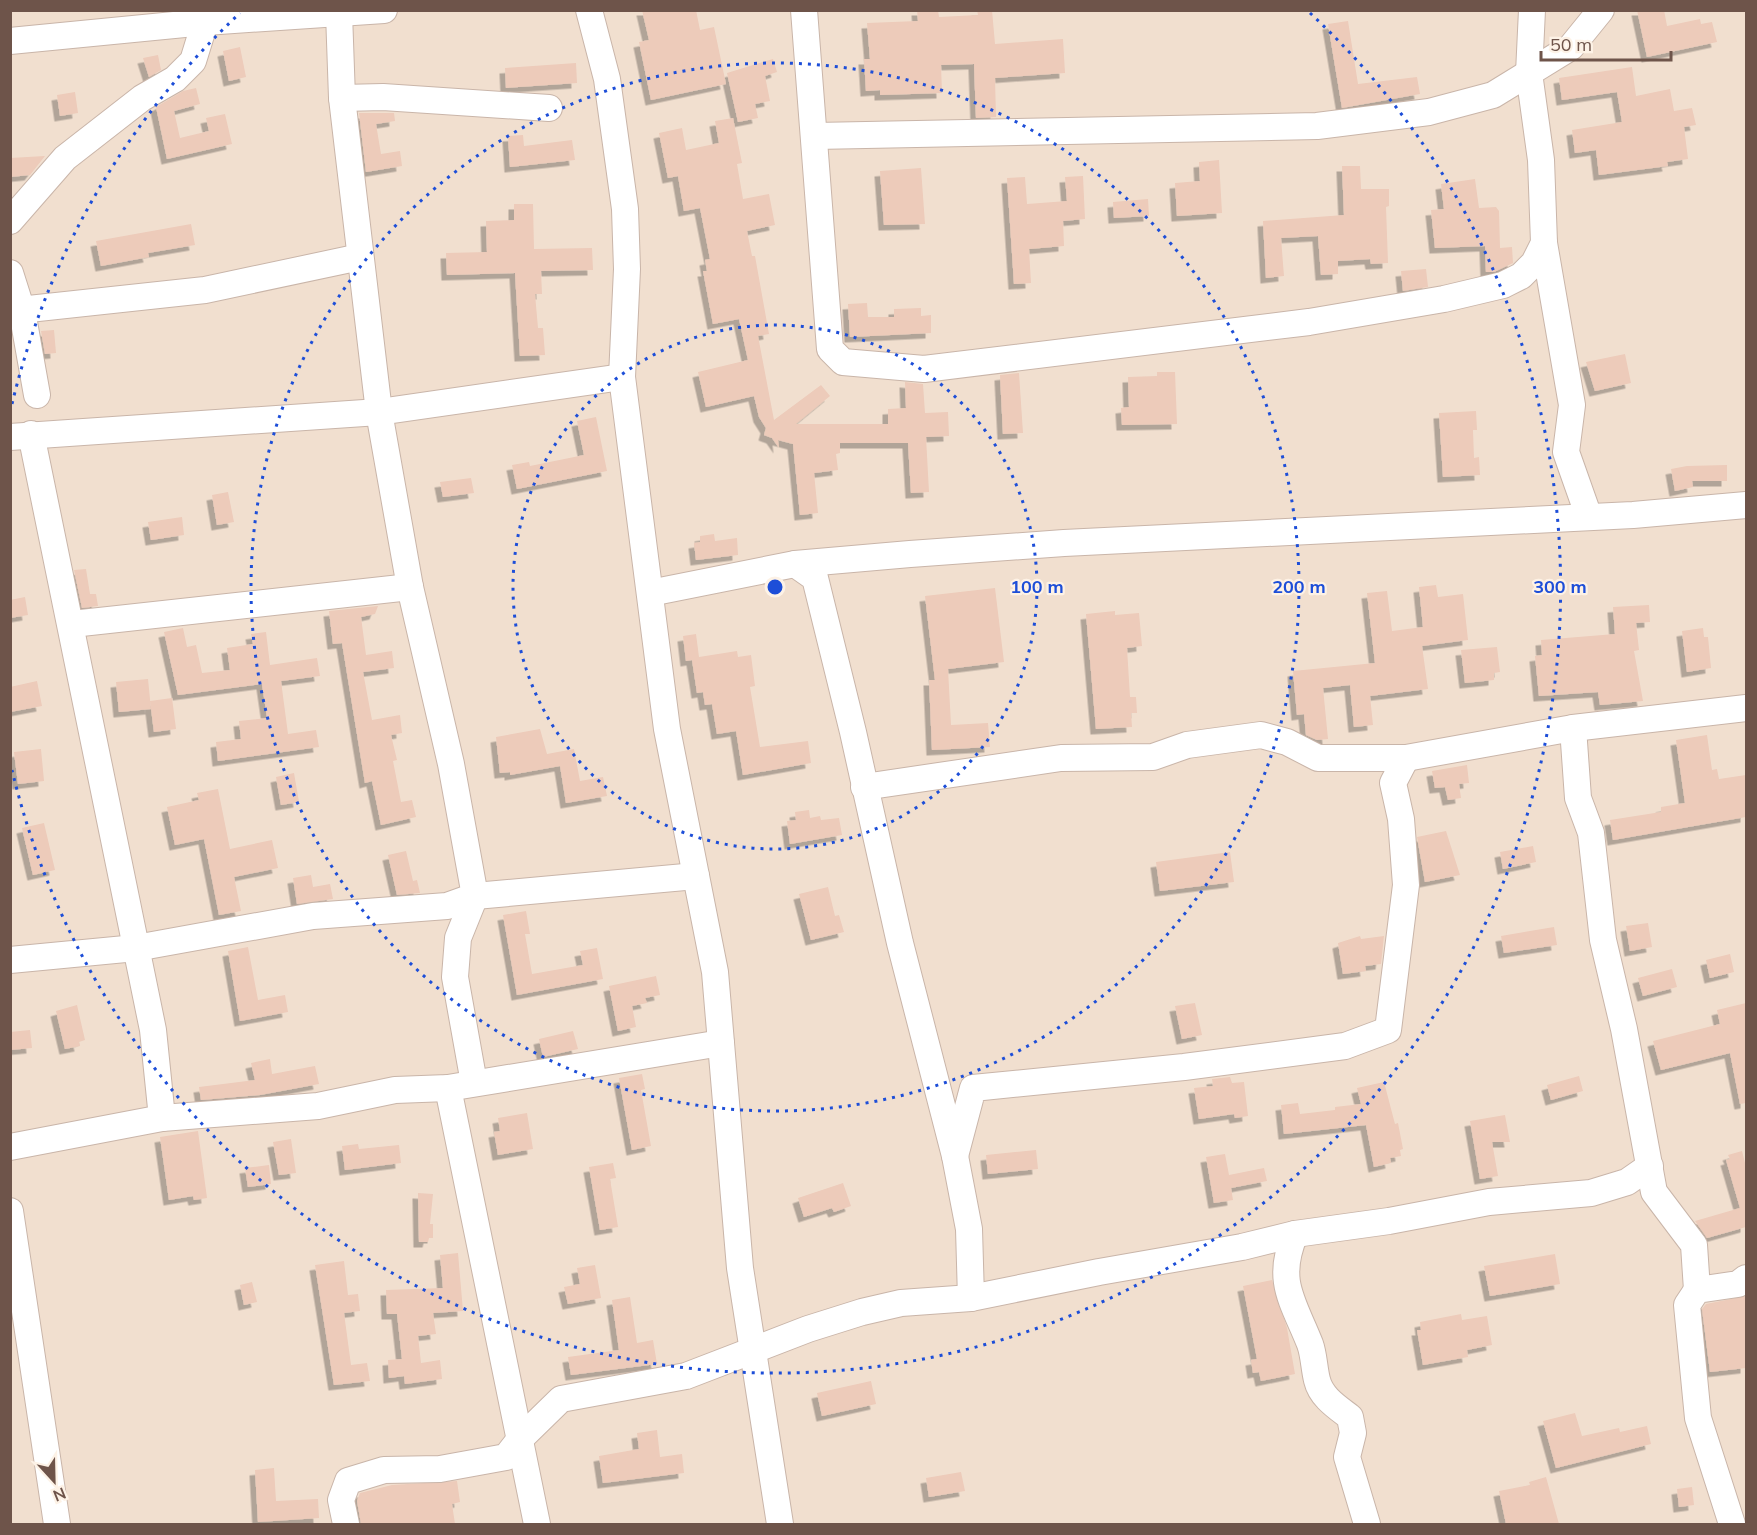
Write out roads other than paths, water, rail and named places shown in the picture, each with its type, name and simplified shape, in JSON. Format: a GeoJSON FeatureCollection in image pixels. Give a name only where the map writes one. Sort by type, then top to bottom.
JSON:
{"type":"FeatureCollection","features":[{"type":"Feature","properties":{"kind":"street"},"geometry":{"type":"LineString","coordinates":[[10,41],[211,16],[384,10]]}},
{"type":"Feature","properties":{"kind":"street"},"geometry":{"type":"LineString","coordinates":[[589,10],[607,79],[625,209],[627,268],[622,378],[667,729],[715,972],[740,1268],[780,1524]]}},
{"type":"Feature","properties":{"kind":"street"},"geometry":{"type":"LineString","coordinates":[[804,10],[827,325],[830,349],[843,362],[924,369],[1309,322],[1387,309],[1503,285],[1521,276],[1534,263],[1544,243]]}},
{"type":"Feature","properties":{"kind":"street"},"geometry":{"type":"LineString","coordinates":[[1532,10],[1529,73],[1541,160],[1544,243],[1572,405],[1566,452],[1589,517]]}},
{"type":"Feature","properties":{"kind":"street"},"geometry":{"type":"LineString","coordinates":[[814,136],[1317,126],[1429,112],[1493,95],[1571,47],[1601,10]]}},
{"type":"Feature","properties":{"kind":"street"},"geometry":{"type":"LineString","coordinates":[[339,13],[342,98],[379,412],[410,587],[451,764],[475,896],[458,938],[455,977],[474,1083]]}},
{"type":"Feature","properties":{"kind":"street"},"geometry":{"type":"LineString","coordinates":[[10,221],[73,151],[142,98],[175,79],[193,60],[211,16]]}},
{"type":"Feature","properties":{"kind":"street"},"geometry":{"type":"LineString","coordinates":[[342,98],[383,97],[549,108]]}},
{"type":"Feature","properties":{"kind":"street"},"geometry":{"type":"LineString","coordinates":[[16,311],[205,290],[360,257]]}},
{"type":"Feature","properties":{"kind":"street"},"geometry":{"type":"LineString","coordinates":[[10,273],[16,311],[37,395]]}},
{"type":"Feature","properties":{"kind":"street"},"geometry":{"type":"LineString","coordinates":[[162,1118],[153,1030],[72,624],[21,435],[379,412],[622,378]]}},
{"type":"Feature","properties":{"kind":"street"},"geometry":{"type":"LineString","coordinates":[[650,593],[795,564],[1064,543],[1589,517],[1746,505]]}},
{"type":"Feature","properties":{"kind":"street"},"geometry":{"type":"LineString","coordinates":[[795,564],[815,578],[900,943],[955,1156],[969,1229],[972,1299]]}},
{"type":"Feature","properties":{"kind":"street"},"geometry":{"type":"LineString","coordinates":[[72,624],[410,587]]}},
{"type":"Feature","properties":{"kind":"street"},"geometry":{"type":"LineString","coordinates":[[864,786],[1061,758],[1154,757],[1187,746],[1261,735],[1287,742],[1318,758],[1406,758],[1573,728],[1746,708]]}},
{"type":"Feature","properties":{"kind":"street"},"geometry":{"type":"LineString","coordinates":[[1573,728],[1578,798],[1592,833],[1603,940],[1624,1029],[1654,1192],[1694,1245],[1697,1290],[1687,1305],[1698,1418],[1732,1524]]}},
{"type":"Feature","properties":{"kind":"street"},"geometry":{"type":"LineString","coordinates":[[955,1156],[973,1088],[1184,1066],[1345,1046],[1388,1030],[1406,885],[1401,819],[1393,783],[1406,758]]}},
{"type":"Feature","properties":{"kind":"street"},"geometry":{"type":"LineString","coordinates":[[10,960],[136,948],[313,916],[447,906],[475,896],[696,876]]}},
{"type":"Feature","properties":{"kind":"street"},"geometry":{"type":"LineString","coordinates":[[10,1147],[162,1118],[318,1106],[395,1090],[448,1089],[721,1043]]}},
{"type":"Feature","properties":{"kind":"street"},"geometry":{"type":"LineString","coordinates":[[448,1089],[537,1524]]}},
{"type":"Feature","properties":{"kind":"street"},"geometry":{"type":"LineString","coordinates":[[346,1524],[341,1500],[348,1481],[384,1470],[440,1469],[506,1457],[520,1439],[561,1399],[686,1376],[808,1329],[882,1307],[901,1303],[972,1299],[1099,1272],[1242,1247],[1295,1234],[1389,1221],[1489,1202],[1591,1193],[1627,1182],[1650,1166]]}},
{"type":"Feature","properties":{"kind":"street"},"geometry":{"type":"LineString","coordinates":[[10,1211],[56,1524]]}},
{"type":"Feature","properties":{"kind":"street"},"geometry":{"type":"LineString","coordinates":[[1295,1234],[1285,1257],[1288,1293],[1311,1345],[1317,1382],[1326,1398],[1350,1418],[1353,1433],[1347,1457],[1368,1524]]}},
{"type":"Feature","properties":{"kind":"street"},"geometry":{"type":"LineString","coordinates":[[1697,1290],[1737,1284],[1746,1278]]}}]}
